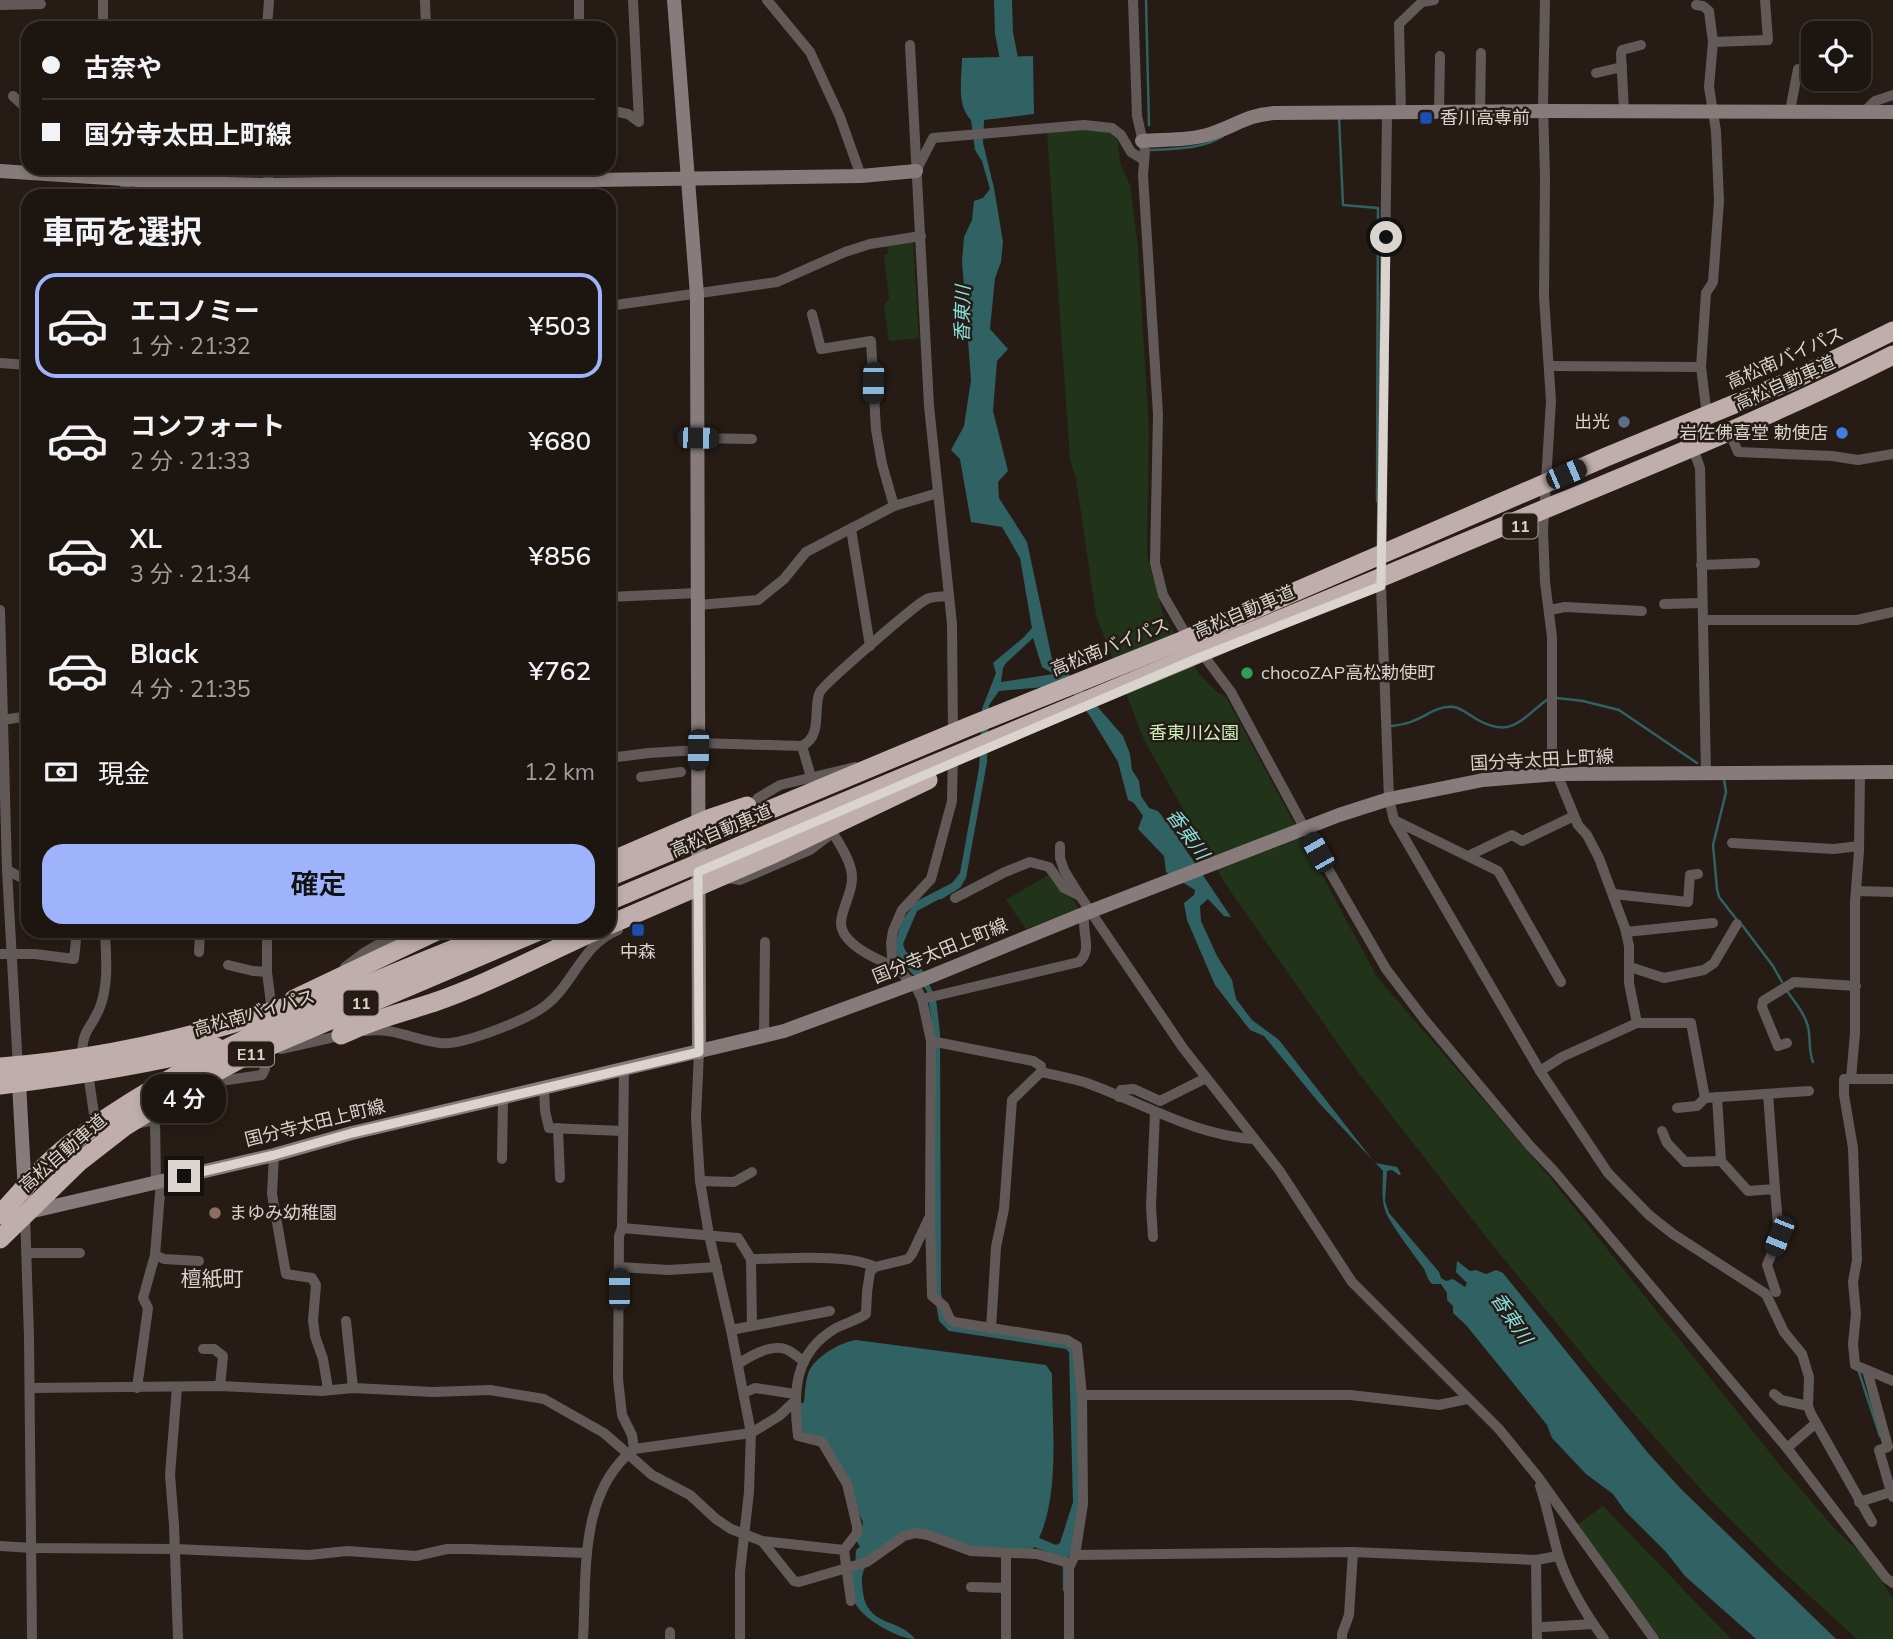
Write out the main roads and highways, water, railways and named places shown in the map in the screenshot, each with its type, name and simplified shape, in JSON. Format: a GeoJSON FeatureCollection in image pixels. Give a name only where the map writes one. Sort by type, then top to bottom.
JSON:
{"type":"FeatureCollection","features":[{"type":"Feature","properties":{"kind":"highway","name":"高松南バイパス"},"geometry":{"type":"LineString","coordinates":[[616,874],[961,729],[1186,639],[1546,483],[1795,379],[1893,331]]}},
{"type":"Feature","properties":{"kind":"highway","name":"高松自動車道"},"geometry":{"type":"LineString","coordinates":[[616,882],[1742,410],[1893,340]]}},
{"type":"Feature","properties":{"kind":"highway","name":"高松自動車道"},"geometry":{"type":"LineString","coordinates":[[616,898],[1759,418],[1893,355]]}},
{"type":"Feature","properties":{"kind":"highway","name":"11"},"geometry":{"type":"LineString","coordinates":[[616,904],[698,872],[1201,657],[1381,586],[1732,439],[1893,363]]}},
{"type":"Feature","properties":{"kind":"highway"},"geometry":{"type":"LineString","coordinates":[[616,922],[773,854],[998,747],[1037,722]]}},
{"type":"Feature","properties":{"kind":"highway"},"geometry":{"type":"LineString","coordinates":[[616,859],[711,818],[771,798],[907,762]]}},
{"type":"Feature","properties":{"kind":"highway"},"geometry":{"type":"LineString","coordinates":[[272,1012],[330,980],[422,938]]}},
{"type":"Feature","properties":{"kind":"highway","name":"高松南バイパス"},"geometry":{"type":"LineString","coordinates":[[85,1065],[272,1012],[362,980],[463,938]]}},
{"type":"Feature","properties":{"kind":"highway","name":"高松自動車道"},"geometry":{"type":"LineString","coordinates":[[0,1216],[29,1183],[69,1145],[176,1077],[237,1044],[365,986],[481,938]]}},
{"type":"Feature","properties":{"kind":"highway","name":"高松自動車道"},"geometry":{"type":"LineString","coordinates":[[0,1238],[79,1162],[124,1127],[183,1090],[244,1057],[523,938]]}},
{"type":"Feature","properties":{"kind":"highway","name":"高松南バイパス"},"geometry":{"type":"LineString","coordinates":[[9,1075],[85,1065],[169,1059],[299,1024],[403,989],[531,938]]}},
{"type":"Feature","properties":{"kind":"highway"},"geometry":{"type":"LineString","coordinates":[[341,1035],[489,980],[580,938]]}},
{"type":"Feature","properties":{"kind":"water"},"geometry":{"type":"Polygon","coordinates":[[[1033,56],[1034,114],[984,120],[983,143],[1003,242],[1001,262],[995,278],[990,329],[1008,349],[997,361],[993,411],[1008,471],[998,482],[999,498],[1027,542],[1052,659],[1067,672],[1123,736],[1130,754],[1132,770],[1139,781],[1141,796],[1149,808],[1158,811],[1172,829],[1231,917],[1224,916],[1208,899],[1200,906],[1201,921],[1217,956],[1232,980],[1236,999],[1252,1020],[1279,1040],[1373,1160],[1320,1104],[1264,1036],[1250,1030],[1215,985],[1187,920],[1184,903],[1194,895],[1195,890],[1166,872],[1164,856],[1138,829],[1143,816],[1134,803],[1128,800],[1118,762],[1090,716],[1066,685],[999,691],[989,705],[987,762],[966,878],[960,888],[917,911],[903,944],[923,971],[936,999],[940,1033],[941,1293],[947,1320],[1068,1343],[1076,1352],[1081,1504],[1073,1551],[1066,1559],[1034,1547],[1032,1550],[981,1550],[917,1529],[866,1566],[862,1576],[863,1593],[871,1612],[908,1632],[915,1639],[900,1636],[882,1627],[865,1615],[855,1603],[850,1569],[855,1568],[856,1550],[860,1547],[856,1540],[861,1533],[863,1522],[824,1439],[803,1434],[798,1405],[804,1402],[806,1381],[815,1362],[835,1347],[856,1340],[1046,1365],[1052,1374],[1053,1458],[1050,1500],[1039,1538],[1056,1545],[1060,1543],[1073,1502],[1069,1352],[1066,1349],[949,1331],[939,1321],[934,1291],[935,1043],[927,991],[897,956],[895,944],[902,921],[915,902],[952,883],[960,873],[979,768],[982,709],[996,673],[993,663],[1032,628],[1020,558],[1002,527],[971,522],[960,459],[951,450],[964,426],[971,380],[962,261],[964,237],[972,220],[974,201],[983,198],[990,189],[982,161],[975,150],[971,120],[963,107],[962,58],[1033,56]],[[1033,638],[1006,663],[1001,682],[1054,674],[1042,667],[1033,638]]]}},
{"type":"Feature","properties":{"kind":"water"},"geometry":{"type":"Polygon","coordinates":[[[1376,1163],[1397,1167],[1401,1174],[1387,1171],[1385,1201],[1389,1213],[1439,1272],[1441,1278],[1446,1281],[1453,1279],[1465,1287],[1467,1283],[1456,1272],[1457,1261],[1470,1271],[1486,1274],[1496,1270],[1503,1273],[1648,1453],[1681,1489],[1836,1639],[1756,1639],[1685,1576],[1666,1552],[1625,1511],[1613,1494],[1586,1474],[1552,1438],[1547,1425],[1466,1325],[1453,1313],[1453,1306],[1447,1300],[1447,1293],[1441,1284],[1430,1282],[1424,1268],[1387,1215],[1383,1201],[1383,1171],[1376,1163]]]}},
{"type":"Feature","properties":{"kind":"waterway","name":"香東川"},"geometry":{"type":"LineString","coordinates":[[1003,0],[1004,33],[1013,80]]}},
{"type":"Feature","properties":{"kind":"waterway"},"geometry":{"type":"LineString","coordinates":[[1146,0],[1149,125]]}},
{"type":"Feature","properties":{"kind":"waterway"},"geometry":{"type":"LineString","coordinates":[[1339,117],[1343,205],[1378,208],[1377,501]]}},
{"type":"Feature","properties":{"kind":"waterway"},"geometry":{"type":"LineString","coordinates":[[1151,150],[1198,146],[1223,136]]}},
{"type":"Feature","properties":{"kind":"waterway"},"geometry":{"type":"LineString","coordinates":[[1557,698],[1619,710],[1697,763]]}},
{"type":"Feature","properties":{"kind":"waterway"},"geometry":{"type":"LineString","coordinates":[[1392,726],[1408,723],[1438,709],[1454,707],[1490,725],[1508,727],[1516,724],[1548,699]]}},
{"type":"Feature","properties":{"kind":"waterway"},"geometry":{"type":"LineString","coordinates":[[1724,779],[1726,792],[1713,845],[1717,889],[1719,897],[1737,920]]}},
{"type":"Feature","properties":{"kind":"waterway"},"geometry":{"type":"LineString","coordinates":[[941,898],[956,889]]}},
{"type":"Feature","properties":{"kind":"waterway"},"geometry":{"type":"LineString","coordinates":[[1742,925],[1782,982]]}},
{"type":"Feature","properties":{"kind":"waterway"},"geometry":{"type":"LineString","coordinates":[[1787,991],[1807,1022],[1813,1062]]}},
{"type":"Feature","properties":{"kind":"waterway"},"geometry":{"type":"LineString","coordinates":[[1858,1369],[1880,1436]]}},
{"type":"Feature","properties":{"kind":"waterway"},"geometry":{"type":"LineString","coordinates":[[1064,1565],[1064,1590]]}},
{"type":"Feature","properties":{"kind":"place","name":"香川高専前"},"geometry":{"type":"Point","coordinates":[1426,118]}},
{"type":"Feature","properties":{"kind":"place","name":"出光"},"geometry":{"type":"Point","coordinates":[1624,422]}},
{"type":"Feature","properties":{"kind":"place","name":"岩佐佛喜堂 勅使店"},"geometry":{"type":"Point","coordinates":[1842,433]}},
{"type":"Feature","properties":{"kind":"place","name":"chocoZAP高松勅使町"},"geometry":{"type":"Point","coordinates":[1247,673]}},
{"type":"Feature","properties":{"kind":"place","name":"中森"},"geometry":{"type":"Point","coordinates":[638,930]}},
{"type":"Feature","properties":{"kind":"place","name":"まゆみ幼稚園"},"geometry":{"type":"Point","coordinates":[215,1213]}},
{"type":"Feature","properties":{"kind":"district","name":"檀紙町"},"geometry":{"type":"Point","coordinates":[212,1279]}},
{"type":"Feature","properties":{"kind":"park label","name":"香東川公園"},"geometry":{"type":"Point","coordinates":[1194,733]}}]}
